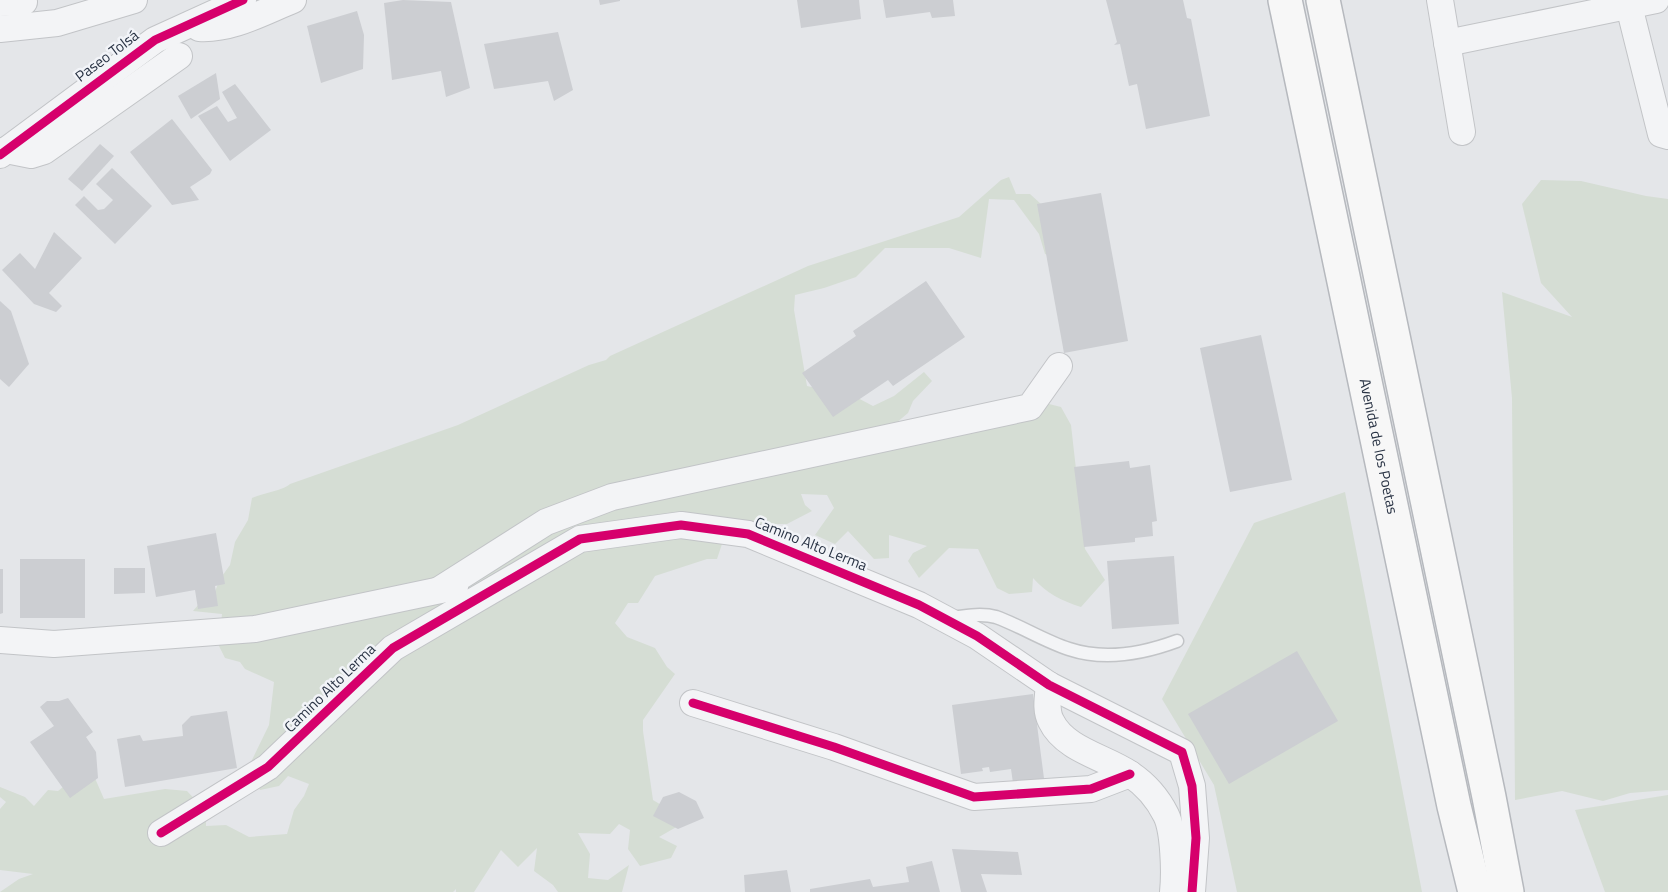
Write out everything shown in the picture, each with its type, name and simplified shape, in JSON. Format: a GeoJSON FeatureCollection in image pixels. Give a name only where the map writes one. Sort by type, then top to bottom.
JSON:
{"type":"FeatureCollection","features":[{"type":"Feature","properties":{"kind":"highway","name":"Avenida de los Poetas"},"geometry":{"type":"LineString","coordinates":[[1285,0],[1454,806],[1475,892]]}},
{"type":"Feature","properties":{"kind":"highway"},"geometry":{"type":"LineString","coordinates":[[1323,0],[1507,892]]}},
{"type":"Feature","properties":{"kind":"street"},"geometry":{"type":"LineString","coordinates":[[0,29],[57,23],[134,0]]}},
{"type":"Feature","properties":{"kind":"street","name":"Paseo Tolsá"},"geometry":{"type":"LineString","coordinates":[[3,152],[155,40],[243,0]]}},
{"type":"Feature","properties":{"kind":"street"},"geometry":{"type":"LineString","coordinates":[[181,28],[212,29],[232,24],[293,0]]}},
{"type":"Feature","properties":{"kind":"street"},"geometry":{"type":"LineString","coordinates":[[1440,0],[1462,132]]}},
{"type":"Feature","properties":{"kind":"street"},"geometry":{"type":"LineString","coordinates":[[1447,43],[1656,0]]}},
{"type":"Feature","properties":{"kind":"street"},"geometry":{"type":"LineString","coordinates":[[1629,6],[1661,134],[1668,136]]}},
{"type":"Feature","properties":{"kind":"street"},"geometry":{"type":"LineString","coordinates":[[3,152],[31,155],[44,151],[179,56]]}},
{"type":"Feature","properties":{"kind":"street"},"geometry":{"type":"LineString","coordinates":[[439,590],[546,522],[612,497],[1030,407],[1059,366]]}},
{"type":"Feature","properties":{"kind":"street","name":"Camino Alto Lerma"},"geometry":{"type":"LineString","coordinates":[[161,833],[268,767],[393,648],[580,539],[681,525],[748,534],[920,605],[977,636],[1049,685],[1182,752],[1193,796],[1196,838],[1192,892]]}},
{"type":"Feature","properties":{"kind":"street"},"geometry":{"type":"LineString","coordinates":[[0,640],[54,644],[255,629],[526,571]]}},
{"type":"Feature","properties":{"kind":"street"},"geometry":{"type":"LineString","coordinates":[[1049,685],[1046,707],[1051,722],[1065,739],[1130,774],[1150,791],[1167,817],[1175,867],[1173,892]]}},
{"type":"Feature","properties":{"kind":"street"},"geometry":{"type":"LineString","coordinates":[[693,703],[834,747],[974,797],[1090,789],[1130,774]]}},
{"type":"Feature","properties":{"kind":"lane"},"geometry":{"type":"LineString","coordinates":[[946,619],[974,615],[995,617],[1071,650],[1095,654],[1120,656],[1151,651],[1177,641]]}},
{"type":"Feature","properties":{"kind":"shaded area"},"geometry":{"type":"Polygon","coordinates":[[[1009,177],[1016,194],[1030,194],[1052,214],[1057,258],[1045,254],[1039,234],[1014,200],[989,199],[981,258],[949,248],[885,248],[856,277],[795,295],[794,310],[807,386],[854,396],[873,406],[894,396],[924,372],[932,381],[913,401],[908,413],[889,429],[1033,400],[1061,407],[1071,425],[1085,549],[1105,580],[1081,607],[1055,596],[1033,578],[1032,592],[1009,594],[997,588],[978,549],[949,548],[919,578],[908,561],[913,553],[927,546],[889,535],[889,558],[874,559],[848,531],[835,544],[815,535],[834,508],[827,495],[801,494],[805,505],[812,511],[787,524],[756,524],[742,539],[722,544],[717,559],[707,559],[655,576],[638,603],[628,603],[615,623],[627,637],[655,648],[667,667],[675,674],[643,720],[643,731],[653,800],[678,815],[685,822],[659,837],[677,846],[671,858],[640,866],[628,849],[630,830],[619,824],[610,834],[578,833],[590,854],[588,878],[608,880],[629,865],[622,892],[558,892],[553,885],[534,871],[537,848],[518,867],[501,850],[474,892],[456,892],[456,889],[453,892],[0,892],[19,879],[33,874],[0,870],[0,809],[6,802],[0,797],[0,787],[25,797],[34,806],[48,790],[58,791],[78,775],[94,776],[104,799],[165,789],[187,791],[206,811],[206,826],[226,825],[249,837],[287,834],[294,810],[309,784],[288,776],[279,786],[260,790],[250,764],[269,725],[274,682],[245,669],[240,662],[225,658],[219,646],[222,614],[193,611],[199,604],[212,599],[220,579],[230,565],[235,542],[248,520],[252,498],[458,425],[589,365],[606,360],[610,356],[808,266],[959,217],[1001,180],[1009,177]]]}},
{"type":"Feature","properties":{"kind":"shaded area"},"geometry":{"type":"Polygon","coordinates":[[[1541,180],[1581,181],[1668,199],[1668,790],[1630,793],[1603,801],[1562,791],[1515,800],[1512,398],[1502,292],[1572,317],[1541,283],[1522,204],[1541,180]]]}},
{"type":"Feature","properties":{"kind":"shaded area"},"geometry":{"type":"Polygon","coordinates":[[[1345,492],[1422,892],[1237,892],[1214,785],[1162,699],[1254,523],[1345,492]]]}},
{"type":"Feature","properties":{"kind":"shaded area"},"geometry":{"type":"Polygon","coordinates":[[[1668,795],[1668,892],[1605,892],[1575,810],[1668,795]]]}},
{"type":"Feature","properties":{"kind":"building"},"geometry":{"type":"Polygon","coordinates":[[[403,0],[451,2],[470,88],[446,97],[441,71],[392,80],[384,3],[403,0]]]}},
{"type":"Feature","properties":{"kind":"building"},"geometry":{"type":"Polygon","coordinates":[[[599,0],[620,0],[620,1],[600,5],[599,0]]]}},
{"type":"Feature","properties":{"kind":"building"},"geometry":{"type":"Polygon","coordinates":[[[797,0],[859,0],[861,19],[801,28],[797,0]]]}},
{"type":"Feature","properties":{"kind":"building"},"geometry":{"type":"Polygon","coordinates":[[[883,0],[953,0],[955,16],[932,18],[930,12],[886,18],[883,0]]]}},
{"type":"Feature","properties":{"kind":"building"},"geometry":{"type":"Polygon","coordinates":[[[1106,0],[1183,0],[1187,18],[1191,19],[1210,116],[1146,129],[1137,84],[1129,86],[1120,44],[1114,45],[1117,42],[1106,0]]]}},
{"type":"Feature","properties":{"kind":"building"},"geometry":{"type":"Polygon","coordinates":[[[357,11],[364,35],[363,69],[321,83],[307,26],[357,11]]]}},
{"type":"Feature","properties":{"kind":"building"},"geometry":{"type":"Polygon","coordinates":[[[558,32],[573,90],[554,101],[548,81],[494,89],[484,44],[558,32]]]}},
{"type":"Feature","properties":{"kind":"building"},"geometry":{"type":"Polygon","coordinates":[[[216,73],[220,99],[191,119],[178,96],[216,73]]]}},
{"type":"Feature","properties":{"kind":"building"},"geometry":{"type":"Polygon","coordinates":[[[235,84],[271,130],[230,161],[198,116],[217,106],[228,122],[237,118],[222,92],[235,84]]]}},
{"type":"Feature","properties":{"kind":"building"},"geometry":{"type":"Polygon","coordinates":[[[172,119],[212,170],[210,174],[190,187],[199,200],[172,205],[130,152],[172,119]]]}},
{"type":"Feature","properties":{"kind":"building"},"geometry":{"type":"Polygon","coordinates":[[[100,144],[114,156],[82,191],[68,179],[100,144]]]}},
{"type":"Feature","properties":{"kind":"building"},"geometry":{"type":"Polygon","coordinates":[[[112,168],[152,206],[115,244],[75,205],[84,196],[98,210],[104,209],[113,200],[96,184],[112,168]]]}},
{"type":"Feature","properties":{"kind":"building"},"geometry":{"type":"Polygon","coordinates":[[[1101,193],[1128,341],[1064,353],[1037,204],[1101,193]]]}},
{"type":"Feature","properties":{"kind":"building"},"geometry":{"type":"Polygon","coordinates":[[[54,232],[82,258],[49,293],[62,306],[56,312],[34,304],[2,270],[20,253],[35,269],[54,232]]]}},
{"type":"Feature","properties":{"kind":"building"},"geometry":{"type":"Polygon","coordinates":[[[926,281],[965,337],[893,386],[888,380],[833,417],[802,373],[856,336],[853,331],[926,281]]]}},
{"type":"Feature","properties":{"kind":"building"},"geometry":{"type":"Polygon","coordinates":[[[0,301],[11,311],[29,364],[9,387],[0,379],[0,301]]]}},
{"type":"Feature","properties":{"kind":"building"},"geometry":{"type":"Polygon","coordinates":[[[1261,335],[1292,480],[1230,492],[1200,348],[1261,335]]]}},
{"type":"Feature","properties":{"kind":"building"},"geometry":{"type":"Polygon","coordinates":[[[1129,461],[1130,468],[1150,465],[1157,521],[1152,522],[1153,536],[1135,538],[1135,542],[1084,547],[1074,467],[1129,461]]]}},
{"type":"Feature","properties":{"kind":"building"},"geometry":{"type":"Polygon","coordinates":[[[216,533],[225,584],[215,586],[218,606],[198,609],[195,590],[156,597],[147,546],[216,533]]]}},
{"type":"Feature","properties":{"kind":"building"},"geometry":{"type":"Polygon","coordinates":[[[1174,556],[1179,624],[1112,629],[1107,561],[1174,556]]]}},
{"type":"Feature","properties":{"kind":"building"},"geometry":{"type":"Polygon","coordinates":[[[20,559],[85,559],[85,618],[20,618],[20,559]]]}},
{"type":"Feature","properties":{"kind":"building"},"geometry":{"type":"Polygon","coordinates":[[[114,568],[145,568],[145,593],[114,594],[114,568]]]}},
{"type":"Feature","properties":{"kind":"building"},"geometry":{"type":"Polygon","coordinates":[[[0,569],[3,569],[3,613],[0,614],[0,569]]]}},
{"type":"Feature","properties":{"kind":"building"},"geometry":{"type":"Polygon","coordinates":[[[1297,651],[1338,721],[1229,784],[1188,714],[1297,651]]]}},
{"type":"Feature","properties":{"kind":"building"},"geometry":{"type":"Polygon","coordinates":[[[1033,694],[1045,786],[1014,790],[1011,769],[990,772],[989,767],[982,768],[983,771],[961,774],[952,705],[1033,694]]]}},
{"type":"Feature","properties":{"kind":"building"},"geometry":{"type":"Polygon","coordinates":[[[68,698],[93,732],[86,737],[96,752],[98,778],[70,798],[30,742],[54,726],[40,707],[47,701],[68,698]]]}},
{"type":"Feature","properties":{"kind":"building"},"geometry":{"type":"Polygon","coordinates":[[[227,711],[237,768],[125,787],[117,739],[140,735],[143,741],[183,736],[182,725],[191,716],[227,711]]]}},
{"type":"Feature","properties":{"kind":"building"},"geometry":{"type":"Polygon","coordinates":[[[679,792],[696,801],[704,818],[678,829],[653,816],[663,797],[679,792]]]}},
{"type":"Feature","properties":{"kind":"building"},"geometry":{"type":"Polygon","coordinates":[[[952,849],[1018,852],[1022,875],[981,874],[987,892],[961,892],[952,849]]]}},
{"type":"Feature","properties":{"kind":"building"},"geometry":{"type":"Polygon","coordinates":[[[932,861],[940,892],[810,892],[810,889],[870,879],[873,887],[909,882],[906,867],[932,861]]]}},
{"type":"Feature","properties":{"kind":"building"},"geometry":{"type":"Polygon","coordinates":[[[787,870],[791,892],[745,892],[744,875],[787,870]]]}},
{"type":"Feature","properties":{"kind":"cycle path"},"geometry":{"type":"LineString","coordinates":[[0,155],[155,40],[243,0]]}},
{"type":"Feature","properties":{"kind":"cycle path"},"geometry":{"type":"LineString","coordinates":[[161,833],[268,767],[393,648],[580,539],[681,525],[748,534],[919,605],[977,636],[1049,685],[1182,752],[1192,786],[1196,838],[1192,892]]}},
{"type":"Feature","properties":{"kind":"cycle path"},"geometry":{"type":"LineString","coordinates":[[693,703],[834,747],[974,797],[1091,789],[1130,774]]}}]}
